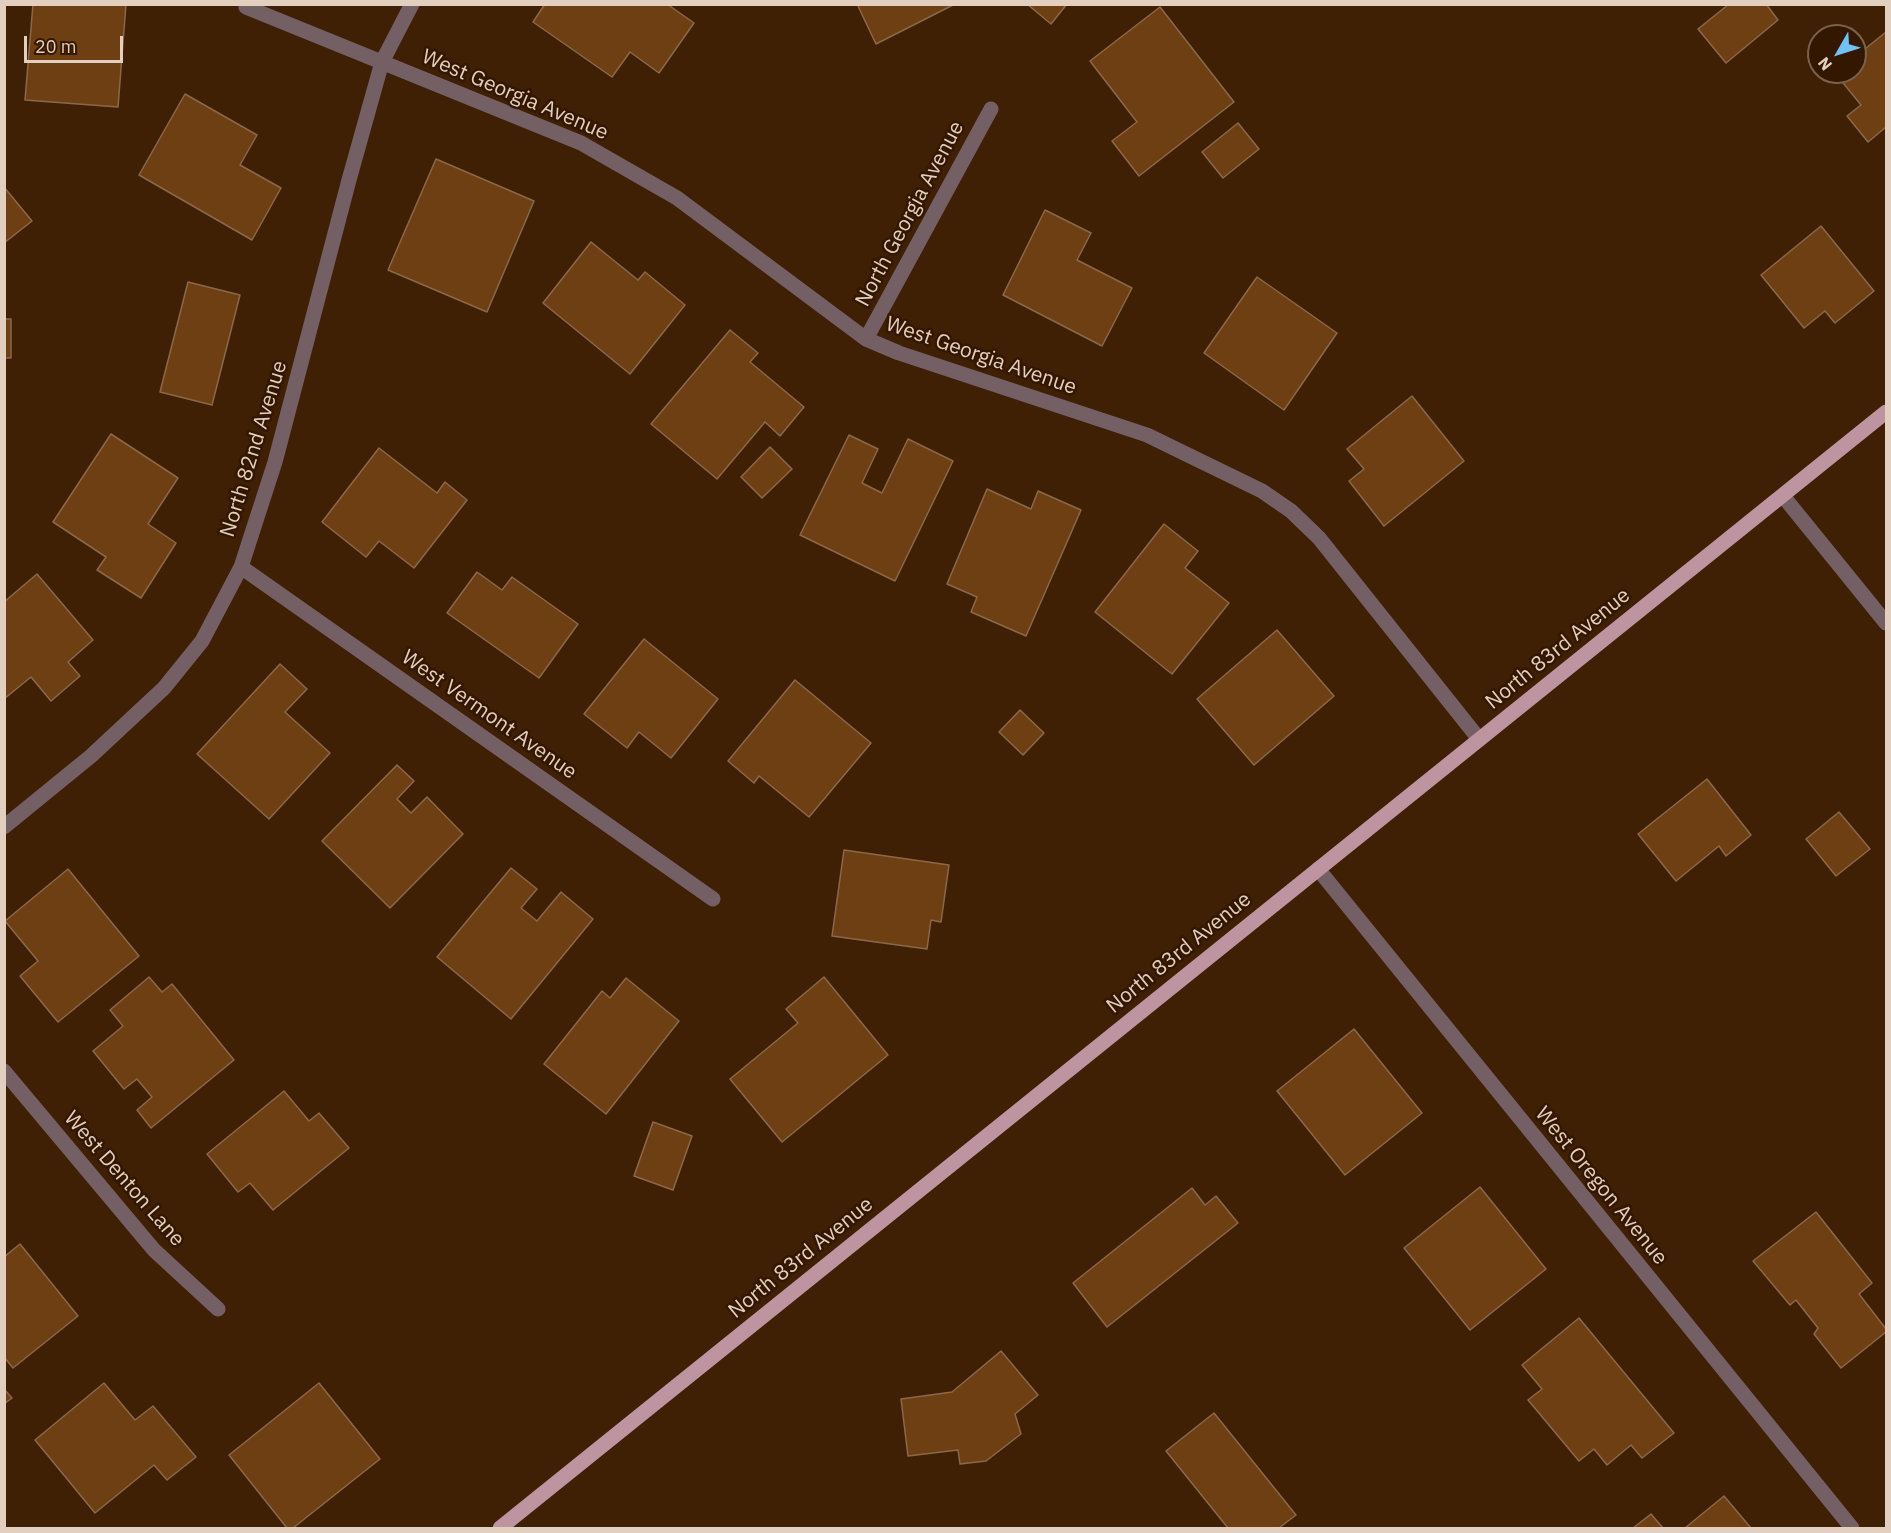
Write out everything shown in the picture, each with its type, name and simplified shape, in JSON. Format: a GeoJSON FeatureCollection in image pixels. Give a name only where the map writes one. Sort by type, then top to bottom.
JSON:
{"type":"FeatureCollection","features":[{"type":"Feature","properties":{"kind":"main road","name":"North 83rd Avenue"},"geometry":{"type":"LineString","coordinates":[[500,1528],[1887,412]]}},
{"type":"Feature","properties":{"kind":"street","name":"North 82nd Avenue"},"geometry":{"type":"LineString","coordinates":[[4,827],[91,756],[164,688],[202,641],[241,567],[275,462],[382,62],[412,4]]}},
{"type":"Feature","properties":{"kind":"street","name":"West Georgia Avenue"},"geometry":{"type":"LineString","coordinates":[[246,7],[581,143],[676,198],[866,339],[899,353],[1147,435],[1262,491],[1291,511],[1319,538],[1479,739]]}},
{"type":"Feature","properties":{"kind":"street","name":"North Georgia Avenue"},"geometry":{"type":"LineString","coordinates":[[866,339],[991,108]]}},
{"type":"Feature","properties":{"kind":"street"},"geometry":{"type":"LineString","coordinates":[[1783,496],[1887,623]]}},
{"type":"Feature","properties":{"kind":"street","name":"West Vermont Avenue"},"geometry":{"type":"LineString","coordinates":[[241,567],[713,899]]}},
{"type":"Feature","properties":{"kind":"street","name":"West Oregon Avenue"},"geometry":{"type":"LineString","coordinates":[[1318,869],[1852,1528]]}},
{"type":"Feature","properties":{"kind":"street","name":"West Denton Lane"},"geometry":{"type":"LineString","coordinates":[[4,1071],[154,1250],[218,1310]]}},
{"type":"Feature","properties":{"kind":"building"},"geometry":{"type":"Polygon","coordinates":[[[33,4],[126,4],[118,107],[25,100],[33,4]]]}},
{"type":"Feature","properties":{"kind":"building"},"geometry":{"type":"Polygon","coordinates":[[[545,4],[667,4],[694,23],[659,73],[630,52],[612,77],[533,22],[545,4]]]}},
{"type":"Feature","properties":{"kind":"building"},"geometry":{"type":"Polygon","coordinates":[[[857,4],[955,4],[876,44],[857,4]]]}},
{"type":"Feature","properties":{"kind":"building"},"geometry":{"type":"Polygon","coordinates":[[[1027,4],[1067,4],[1051,24],[1027,4]]]}},
{"type":"Feature","properties":{"kind":"building"},"geometry":{"type":"Polygon","coordinates":[[[1729,4],[1766,4],[1778,20],[1726,63],[1698,29],[1729,4]]]}},
{"type":"Feature","properties":{"kind":"building"},"geometry":{"type":"Polygon","coordinates":[[[1160,7],[1234,102],[1139,176],[1112,141],[1137,122],[1090,61],[1160,7]]]}},
{"type":"Feature","properties":{"kind":"building"},"geometry":{"type":"Polygon","coordinates":[[[1886,32],[1886,127],[1868,142],[1847,116],[1861,105],[1844,84],[1867,84],[1867,47],[1886,32]]]}},
{"type":"Feature","properties":{"kind":"building"},"geometry":{"type":"Polygon","coordinates":[[[185,94],[257,135],[240,165],[281,188],[252,240],[139,175],[185,94]]]}},
{"type":"Feature","properties":{"kind":"building"},"geometry":{"type":"Polygon","coordinates":[[[1238,123],[1259,149],[1223,178],[1202,152],[1238,123]]]}},
{"type":"Feature","properties":{"kind":"building"},"geometry":{"type":"Polygon","coordinates":[[[436,159],[534,201],[487,312],[388,270],[436,159]]]}},
{"type":"Feature","properties":{"kind":"building"},"geometry":{"type":"Polygon","coordinates":[[[4,187],[32,221],[4,243],[4,187]]]}},
{"type":"Feature","properties":{"kind":"building"},"geometry":{"type":"Polygon","coordinates":[[[1045,210],[1091,233],[1077,260],[1132,288],[1102,346],[1003,295],[1045,210]]]}},
{"type":"Feature","properties":{"kind":"building"},"geometry":{"type":"Polygon","coordinates":[[[1821,226],[1874,291],[1835,323],[1825,311],[1804,328],[1761,275],[1821,226]]]}},
{"type":"Feature","properties":{"kind":"building"},"geometry":{"type":"Polygon","coordinates":[[[591,242],[638,280],[645,272],[685,305],[630,374],[543,303],[591,242]]]}},
{"type":"Feature","properties":{"kind":"building"},"geometry":{"type":"Polygon","coordinates":[[[1257,277],[1337,333],[1284,410],[1204,353],[1257,277]]]}},
{"type":"Feature","properties":{"kind":"building"},"geometry":{"type":"Polygon","coordinates":[[[188,282],[240,295],[212,405],[160,392],[188,282]]]}},
{"type":"Feature","properties":{"kind":"building"},"geometry":{"type":"Polygon","coordinates":[[[4,319],[11,319],[11,358],[4,358],[4,319]]]}},
{"type":"Feature","properties":{"kind":"building"},"geometry":{"type":"Polygon","coordinates":[[[730,330],[758,353],[750,362],[804,407],[780,436],[765,422],[717,479],[651,424],[730,330]]]}},
{"type":"Feature","properties":{"kind":"building"},"geometry":{"type":"Polygon","coordinates":[[[1412,396],[1464,461],[1384,526],[1349,481],[1364,469],[1347,449],[1412,396]]]}},
{"type":"Feature","properties":{"kind":"building"},"geometry":{"type":"Polygon","coordinates":[[[111,434],[178,478],[148,524],[176,543],[141,598],[97,570],[106,557],[53,522],[111,434]]]}},
{"type":"Feature","properties":{"kind":"building"},"geometry":{"type":"Polygon","coordinates":[[[849,435],[878,449],[862,483],[882,493],[908,439],[953,461],[895,581],[800,535],[849,435]]]}},
{"type":"Feature","properties":{"kind":"building"},"geometry":{"type":"Polygon","coordinates":[[[770,447],[792,469],[762,498],[741,477],[770,447]]]}},
{"type":"Feature","properties":{"kind":"building"},"geometry":{"type":"Polygon","coordinates":[[[379,448],[437,493],[445,482],[467,500],[414,568],[379,541],[366,557],[322,522],[379,448]]]}},
{"type":"Feature","properties":{"kind":"building"},"geometry":{"type":"Polygon","coordinates":[[[987,489],[1031,509],[1038,491],[1081,510],[1026,636],[971,612],[977,597],[947,584],[987,489]]]}},
{"type":"Feature","properties":{"kind":"building"},"geometry":{"type":"Polygon","coordinates":[[[1164,524],[1198,551],[1185,568],[1229,603],[1172,674],[1095,612],[1164,524]]]}},
{"type":"Feature","properties":{"kind":"building"},"geometry":{"type":"Polygon","coordinates":[[[477,572],[502,590],[512,577],[578,624],[539,678],[447,613],[477,572]]]}},
{"type":"Feature","properties":{"kind":"building"},"geometry":{"type":"Polygon","coordinates":[[[37,574],[93,640],[68,662],[80,676],[51,701],[31,677],[4,699],[4,602],[37,574]]]}},
{"type":"Feature","properties":{"kind":"building"},"geometry":{"type":"Polygon","coordinates":[[[1277,630],[1334,696],[1254,765],[1197,699],[1277,630]]]}},
{"type":"Feature","properties":{"kind":"building"},"geometry":{"type":"Polygon","coordinates":[[[644,639],[718,699],[671,758],[639,732],[627,748],[584,714],[644,639]]]}},
{"type":"Feature","properties":{"kind":"building"},"geometry":{"type":"Polygon","coordinates":[[[280,664],[307,689],[285,712],[330,753],[269,819],[197,754],[280,664]]]}},
{"type":"Feature","properties":{"kind":"building"},"geometry":{"type":"Polygon","coordinates":[[[795,680],[871,743],[809,817],[759,776],[754,783],[728,761],[795,680]]]}},
{"type":"Feature","properties":{"kind":"building"},"geometry":{"type":"Polygon","coordinates":[[[1020,710],[1044,733],[1023,755],[999,732],[1020,710]]]}},
{"type":"Feature","properties":{"kind":"building"},"geometry":{"type":"Polygon","coordinates":[[[397,765],[414,781],[397,799],[411,813],[427,797],[463,834],[390,908],[322,841],[397,765]]]}},
{"type":"Feature","properties":{"kind":"building"},"geometry":{"type":"Polygon","coordinates":[[[1707,779],[1751,835],[1726,856],[1719,846],[1676,881],[1638,834],[1707,779]]]}},
{"type":"Feature","properties":{"kind":"building"},"geometry":{"type":"Polygon","coordinates":[[[1839,812],[1870,849],[1836,876],[1806,839],[1839,812]]]}},
{"type":"Feature","properties":{"kind":"building"},"geometry":{"type":"Polygon","coordinates":[[[844,850],[949,865],[941,922],[931,920],[927,949],[832,936],[844,850]]]}},
{"type":"Feature","properties":{"kind":"building"},"geometry":{"type":"Polygon","coordinates":[[[511,868],[537,889],[521,908],[537,921],[561,892],[593,919],[511,1019],[437,957],[511,868]]]}},
{"type":"Feature","properties":{"kind":"building"},"geometry":{"type":"Polygon","coordinates":[[[68,869],[139,956],[58,1022],[20,976],[38,961],[5,921],[68,869]]]}},
{"type":"Feature","properties":{"kind":"building"},"geometry":{"type":"Polygon","coordinates":[[[149,977],[162,992],[172,984],[234,1060],[151,1128],[137,1110],[152,1097],[137,1079],[124,1089],[93,1051],[123,1026],[110,1010],[149,977]]]}},
{"type":"Feature","properties":{"kind":"building"},"geometry":{"type":"Polygon","coordinates":[[[824,977],[888,1055],[782,1142],[730,1079],[798,1023],[786,1009],[824,977]]]}},
{"type":"Feature","properties":{"kind":"building"},"geometry":{"type":"Polygon","coordinates":[[[626,978],[679,1021],[606,1114],[544,1064],[602,991],[610,998],[626,978]]]}},
{"type":"Feature","properties":{"kind":"building"},"geometry":{"type":"Polygon","coordinates":[[[1354,1029],[1422,1113],[1345,1175],[1277,1091],[1354,1029]]]}},
{"type":"Feature","properties":{"kind":"building"},"geometry":{"type":"Polygon","coordinates":[[[284,1091],[309,1121],[319,1113],[349,1148],[273,1210],[250,1183],[238,1192],[207,1154],[284,1091]]]}},
{"type":"Feature","properties":{"kind":"building"},"geometry":{"type":"Polygon","coordinates":[[[653,1122],[692,1136],[673,1190],[634,1176],[653,1122]]]}},
{"type":"Feature","properties":{"kind":"building"},"geometry":{"type":"Polygon","coordinates":[[[1480,1187],[1546,1269],[1470,1330],[1404,1248],[1480,1187]]]}},
{"type":"Feature","properties":{"kind":"building"},"geometry":{"type":"Polygon","coordinates":[[[1192,1188],[1205,1205],[1216,1196],[1238,1223],[1107,1327],[1073,1283],[1192,1188]]]}},
{"type":"Feature","properties":{"kind":"building"},"geometry":{"type":"Polygon","coordinates":[[[1816,1212],[1872,1283],[1859,1294],[1886,1329],[1886,1332],[1841,1368],[1814,1334],[1818,1328],[1796,1300],[1790,1305],[1753,1261],[1816,1212]]]}},
{"type":"Feature","properties":{"kind":"building"},"geometry":{"type":"Polygon","coordinates":[[[20,1244],[78,1316],[13,1368],[4,1357],[4,1257],[20,1244]]]}},
{"type":"Feature","properties":{"kind":"building"},"geometry":{"type":"Polygon","coordinates":[[[1579,1318],[1674,1433],[1642,1458],[1631,1445],[1607,1465],[1594,1449],[1579,1461],[1528,1400],[1542,1389],[1522,1365],[1579,1318]]]}},
{"type":"Feature","properties":{"kind":"building"},"geometry":{"type":"Polygon","coordinates":[[[1001,1351],[1038,1395],[1015,1414],[1021,1434],[986,1461],[960,1464],[958,1450],[908,1456],[901,1399],[952,1392],[1001,1351]]]}},
{"type":"Feature","properties":{"kind":"building"},"geometry":{"type":"Polygon","coordinates":[[[104,1383],[135,1420],[153,1406],[196,1457],[167,1480],[154,1465],[95,1513],[35,1440],[104,1383]]]}},
{"type":"Feature","properties":{"kind":"building"},"geometry":{"type":"Polygon","coordinates":[[[319,1383],[380,1459],[293,1528],[287,1528],[229,1455],[319,1383]]]}},
{"type":"Feature","properties":{"kind":"building"},"geometry":{"type":"Polygon","coordinates":[[[4,1389],[12,1398],[4,1404],[4,1389]]]}},
{"type":"Feature","properties":{"kind":"building"},"geometry":{"type":"Polygon","coordinates":[[[1214,1413],[1296,1515],[1279,1528],[1228,1528],[1166,1451],[1214,1413]]]}},
{"type":"Feature","properties":{"kind":"building"},"geometry":{"type":"Polygon","coordinates":[[[1724,1496],[1751,1528],[1685,1528],[1724,1496]]]}},
{"type":"Feature","properties":{"kind":"building"},"geometry":{"type":"Polygon","coordinates":[[[1651,1514],[1663,1528],[1633,1528],[1651,1514]]]}}]}
